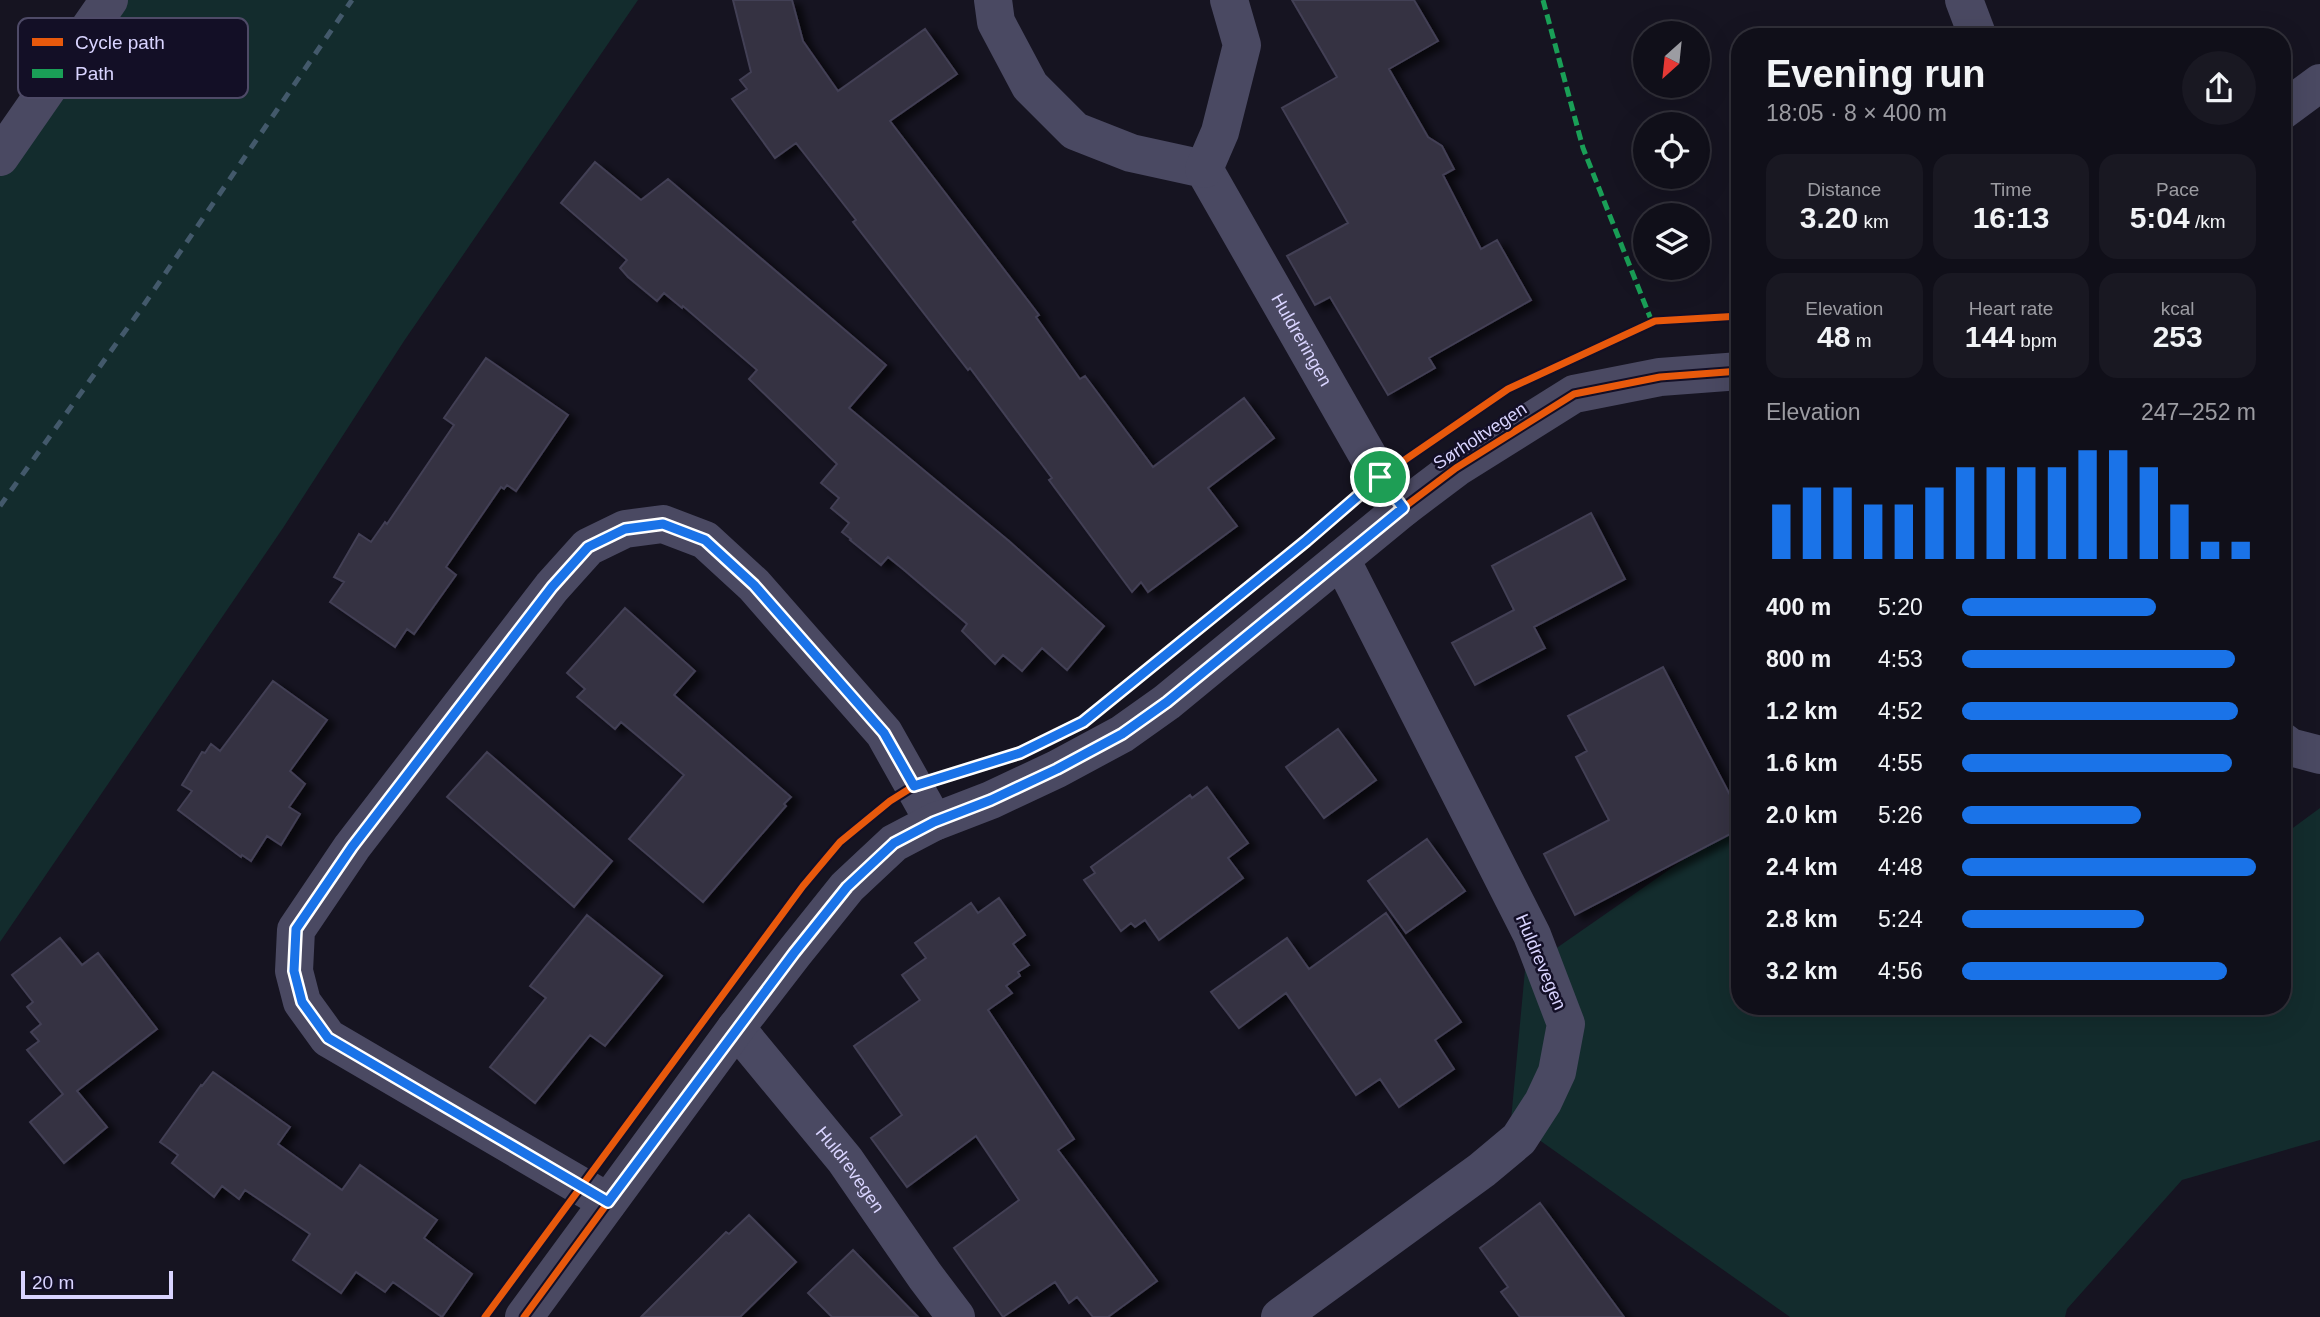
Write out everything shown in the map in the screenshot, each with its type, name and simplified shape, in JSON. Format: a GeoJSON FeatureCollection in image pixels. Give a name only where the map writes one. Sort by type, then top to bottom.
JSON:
{"type":"FeatureCollection","features":[{"type":"Feature","properties":{"kind":"street"},"geometry":{"type":"LineString","coordinates":[[96,18],[108,0]]}},
{"type":"Feature","properties":{"kind":"street"},"geometry":{"type":"LineString","coordinates":[[993,0],[996,22],[1030,86],[1075,131],[1131,153],[1204,169],[1220,132],[1242,46],[1229,0]]}},
{"type":"Feature","properties":{"kind":"street"},"geometry":{"type":"LineString","coordinates":[[1964,0],[1975,28]]}},
{"type":"Feature","properties":{"kind":"street"},"geometry":{"type":"LineString","coordinates":[[2291,104],[2320,83]]}},
{"type":"Feature","properties":{"kind":"street"},"geometry":{"type":"LineString","coordinates":[[0,157],[41,98]]}},
{"type":"Feature","properties":{"kind":"street","name":"Huldreringen"},"geometry":{"type":"LineString","coordinates":[[1204,169],[1380,477],[1403,508]]}},
{"type":"Feature","properties":{"kind":"street","name":"Sørholtvegen"},"geometry":{"type":"LineString","coordinates":[[524,1317],[736,1028],[847,887],[894,843],[934,822],[991,800],[1057,769],[1122,734],[1167,702],[1403,508],[1456,468],[1574,394],[1660,377],[1731,372]]}},
{"type":"Feature","properties":{"kind":"street"},"geometry":{"type":"LineString","coordinates":[[608,1202],[328,1038],[302,1002],[294,971],[296,929],[352,847],[552,587],[588,547],[625,529],[663,524],[705,540],[754,585],[884,733],[934,822]]}},
{"type":"Feature","properties":{"kind":"street","name":"Huldrevegen"},"geometry":{"type":"LineString","coordinates":[[1280,1317],[1482,1170],[1520,1139],[1543,1102],[1557,1072],[1566,1024],[1532,935],[1341,559]]}},
{"type":"Feature","properties":{"kind":"street"},"geometry":{"type":"LineString","coordinates":[[2291,747],[2320,755]]}},
{"type":"Feature","properties":{"kind":"street","name":"Huldrevegen"},"geometry":{"type":"LineString","coordinates":[[736,1028],[845,1160],[925,1276],[957,1317]]}},
{"type":"Feature","properties":{"kind":"green space"},"geometry":{"type":"Polygon","coordinates":[[[116,0],[638,0],[404,341],[283,528],[0,942],[0,133],[31,98],[248,98],[248,18],[100,18],[116,0]]]}},
{"type":"Feature","properties":{"kind":"green space"},"geometry":{"type":"Polygon","coordinates":[[[2320,808],[2320,1140],[2182,1180],[2067,1309],[2065,1317],[1790,1317],[1511,1120],[1525,970],[1731,827],[1731,1015],[2291,1015],[2291,829],[2320,808]]]}},
{"type":"Feature","properties":{"kind":"building"},"geometry":{"type":"Polygon","coordinates":[[[733,0],[792,0],[803,41],[838,91],[925,29],[957,74],[890,121],[1039,315],[1036,317],[1080,379],[1085,376],[1153,467],[1244,398],[1274,438],[1208,488],[1237,526],[1148,592],[1141,582],[1132,592],[970,368],[968,370],[853,222],[856,220],[796,143],[775,158],[732,99],[747,89],[740,80],[751,72],[733,0]]]}},
{"type":"Feature","properties":{"kind":"building"},"geometry":{"type":"Polygon","coordinates":[[[1292,0],[1414,0],[1438,41],[1389,69],[1428,137],[1442,146],[1454,169],[1443,175],[1481,249],[1497,240],[1531,300],[1429,358],[1435,368],[1388,395],[1330,297],[1315,305],[1287,256],[1348,223],[1282,108],[1337,77],[1292,0]]]}},
{"type":"Feature","properties":{"kind":"building"},"geometry":{"type":"Polygon","coordinates":[[[595,162],[641,200],[668,179],[886,365],[849,408],[1009,541],[1104,626],[1067,670],[1042,648],[1022,671],[1003,655],[995,664],[962,631],[967,624],[888,557],[881,565],[842,532],[849,523],[831,508],[839,498],[821,483],[837,464],[749,379],[757,370],[683,306],[682,308],[664,293],[657,301],[628,277],[620,268],[627,260],[561,203],[595,162]]]}},
{"type":"Feature","properties":{"kind":"building"},"geometry":{"type":"Polygon","coordinates":[[[486,358],[568,415],[516,491],[507,485],[504,489],[501,487],[446,567],[456,575],[414,634],[407,629],[395,647],[330,602],[344,582],[334,577],[359,534],[371,542],[385,522],[387,524],[454,425],[444,418],[486,358]]]}},
{"type":"Feature","properties":{"kind":"building"},"geometry":{"type":"Polygon","coordinates":[[[1591,513],[1625,579],[1534,627],[1545,648],[1475,685],[1452,643],[1514,610],[1492,566],[1591,513]]]}},
{"type":"Feature","properties":{"kind":"building"},"geometry":{"type":"Polygon","coordinates":[[[625,608],[695,671],[674,695],[791,797],[703,902],[629,839],[684,775],[621,722],[615,729],[577,697],[585,689],[567,673],[625,608]]]}},
{"type":"Feature","properties":{"kind":"building"},"geometry":{"type":"Polygon","coordinates":[[[1663,667],[1731,797],[1731,834],[1575,915],[1544,854],[1609,820],[1576,757],[1587,751],[1568,716],[1663,667]]]}},
{"type":"Feature","properties":{"kind":"building"},"geometry":{"type":"Polygon","coordinates":[[[273,681],[327,720],[290,771],[305,784],[289,807],[300,814],[281,845],[267,836],[251,861],[242,855],[241,857],[178,810],[192,791],[182,785],[202,752],[205,753],[211,744],[220,751],[273,681]]]}},
{"type":"Feature","properties":{"kind":"building"},"geometry":{"type":"Polygon","coordinates":[[[1338,729],[1376,780],[1324,818],[1286,767],[1338,729]]]}},
{"type":"Feature","properties":{"kind":"building"},"geometry":{"type":"Polygon","coordinates":[[[487,752],[612,861],[574,907],[447,797],[487,752]]]}},
{"type":"Feature","properties":{"kind":"building"},"geometry":{"type":"Polygon","coordinates":[[[1207,787],[1248,843],[1228,858],[1243,878],[1159,940],[1145,920],[1135,927],[1131,923],[1121,931],[1084,880],[1095,873],[1091,867],[1190,795],[1192,798],[1207,787]]]}},
{"type":"Feature","properties":{"kind":"building"},"geometry":{"type":"Polygon","coordinates":[[[1427,839],[1465,891],[1406,933],[1368,881],[1427,839]]]}},
{"type":"Feature","properties":{"kind":"building"},"geometry":{"type":"Polygon","coordinates":[[[999,898],[1025,935],[1013,944],[1029,965],[1018,972],[1020,976],[1006,986],[1012,993],[988,1010],[1074,1139],[1058,1150],[1157,1281],[1108,1317],[1093,1317],[1077,1297],[1069,1303],[1055,1282],[1003,1317],[954,1248],[1019,1200],[976,1136],[907,1187],[871,1138],[902,1115],[854,1046],[920,1000],[902,975],[926,958],[915,943],[971,903],[978,913],[999,898]]]}},
{"type":"Feature","properties":{"kind":"building"},"geometry":{"type":"Polygon","coordinates":[[[1386,913],[1461,1022],[1435,1040],[1454,1069],[1399,1107],[1380,1079],[1356,1095],[1286,993],[1239,1028],[1211,992],[1287,938],[1309,969],[1386,913]]]}},
{"type":"Feature","properties":{"kind":"building"},"geometry":{"type":"Polygon","coordinates":[[[587,915],[662,976],[605,1046],[590,1035],[535,1103],[490,1067],[546,998],[530,986],[587,915]]]}},
{"type":"Feature","properties":{"kind":"building"},"geometry":{"type":"Polygon","coordinates":[[[60,938],[82,965],[98,953],[157,1029],[77,1091],[107,1127],[64,1163],[30,1122],[63,1094],[27,1050],[39,1041],[31,1032],[41,1024],[27,1007],[33,1002],[12,975],[60,938]]]}},
{"type":"Feature","properties":{"kind":"building"},"geometry":{"type":"Polygon","coordinates":[[[213,1072],[290,1127],[278,1144],[342,1190],[360,1165],[437,1220],[424,1238],[472,1274],[442,1317],[393,1282],[385,1292],[356,1272],[341,1293],[293,1260],[310,1234],[245,1190],[239,1199],[222,1186],[214,1197],[172,1163],[178,1155],[160,1142],[213,1072]]]}},
{"type":"Feature","properties":{"kind":"building"},"geometry":{"type":"Polygon","coordinates":[[[1540,1203],[1624,1317],[1520,1317],[1501,1292],[1508,1287],[1480,1248],[1540,1203]]]}},
{"type":"Feature","properties":{"kind":"building"},"geometry":{"type":"Polygon","coordinates":[[[749,1215],[796,1262],[740,1317],[641,1317],[726,1232],[729,1234],[749,1215]]]}},
{"type":"Feature","properties":{"kind":"building"},"geometry":{"type":"Polygon","coordinates":[[[853,1250],[918,1317],[832,1317],[808,1293],[853,1250]]]}},
{"type":"Feature","properties":{"kind":"railway"},"geometry":{"type":"LineString","coordinates":[[0,506],[141,309],[352,0]]}},
{"type":"Feature","properties":{"kind":"marked path"},"geometry":{"type":"LineString","coordinates":[[1543,0],[1583,148],[1652,322]]}},
{"type":"Feature","properties":{"kind":"cycle path"},"geometry":{"type":"LineString","coordinates":[[485,1317],[803,886],[840,842],[890,801],[914,786],[1020,753],[1083,722],[1306,541],[1380,477],[1508,389],[1655,321],[1731,317]]}},
{"type":"Feature","properties":{"kind":"cycle path"},"geometry":{"type":"LineString","coordinates":[[524,1317],[794,953],[847,887],[894,843],[934,822],[991,800],[1057,769],[1122,734],[1167,702],[1403,508],[1456,468],[1574,394],[1660,377],[1731,372]]}},
{"type":"Feature","properties":{"kind":"route"},"geometry":{"type":"LineString","coordinates":[[1380,477],[1403,508],[1167,702],[1122,734],[1057,769],[991,800],[934,822],[894,843],[847,887],[736,1028],[608,1202],[328,1038],[302,1002],[294,971],[296,929],[352,847],[552,587],[588,547],[625,529],[663,524],[705,540],[754,585],[884,733],[914,786],[1020,753],[1083,722],[1306,541],[1380,477]]}}]}
